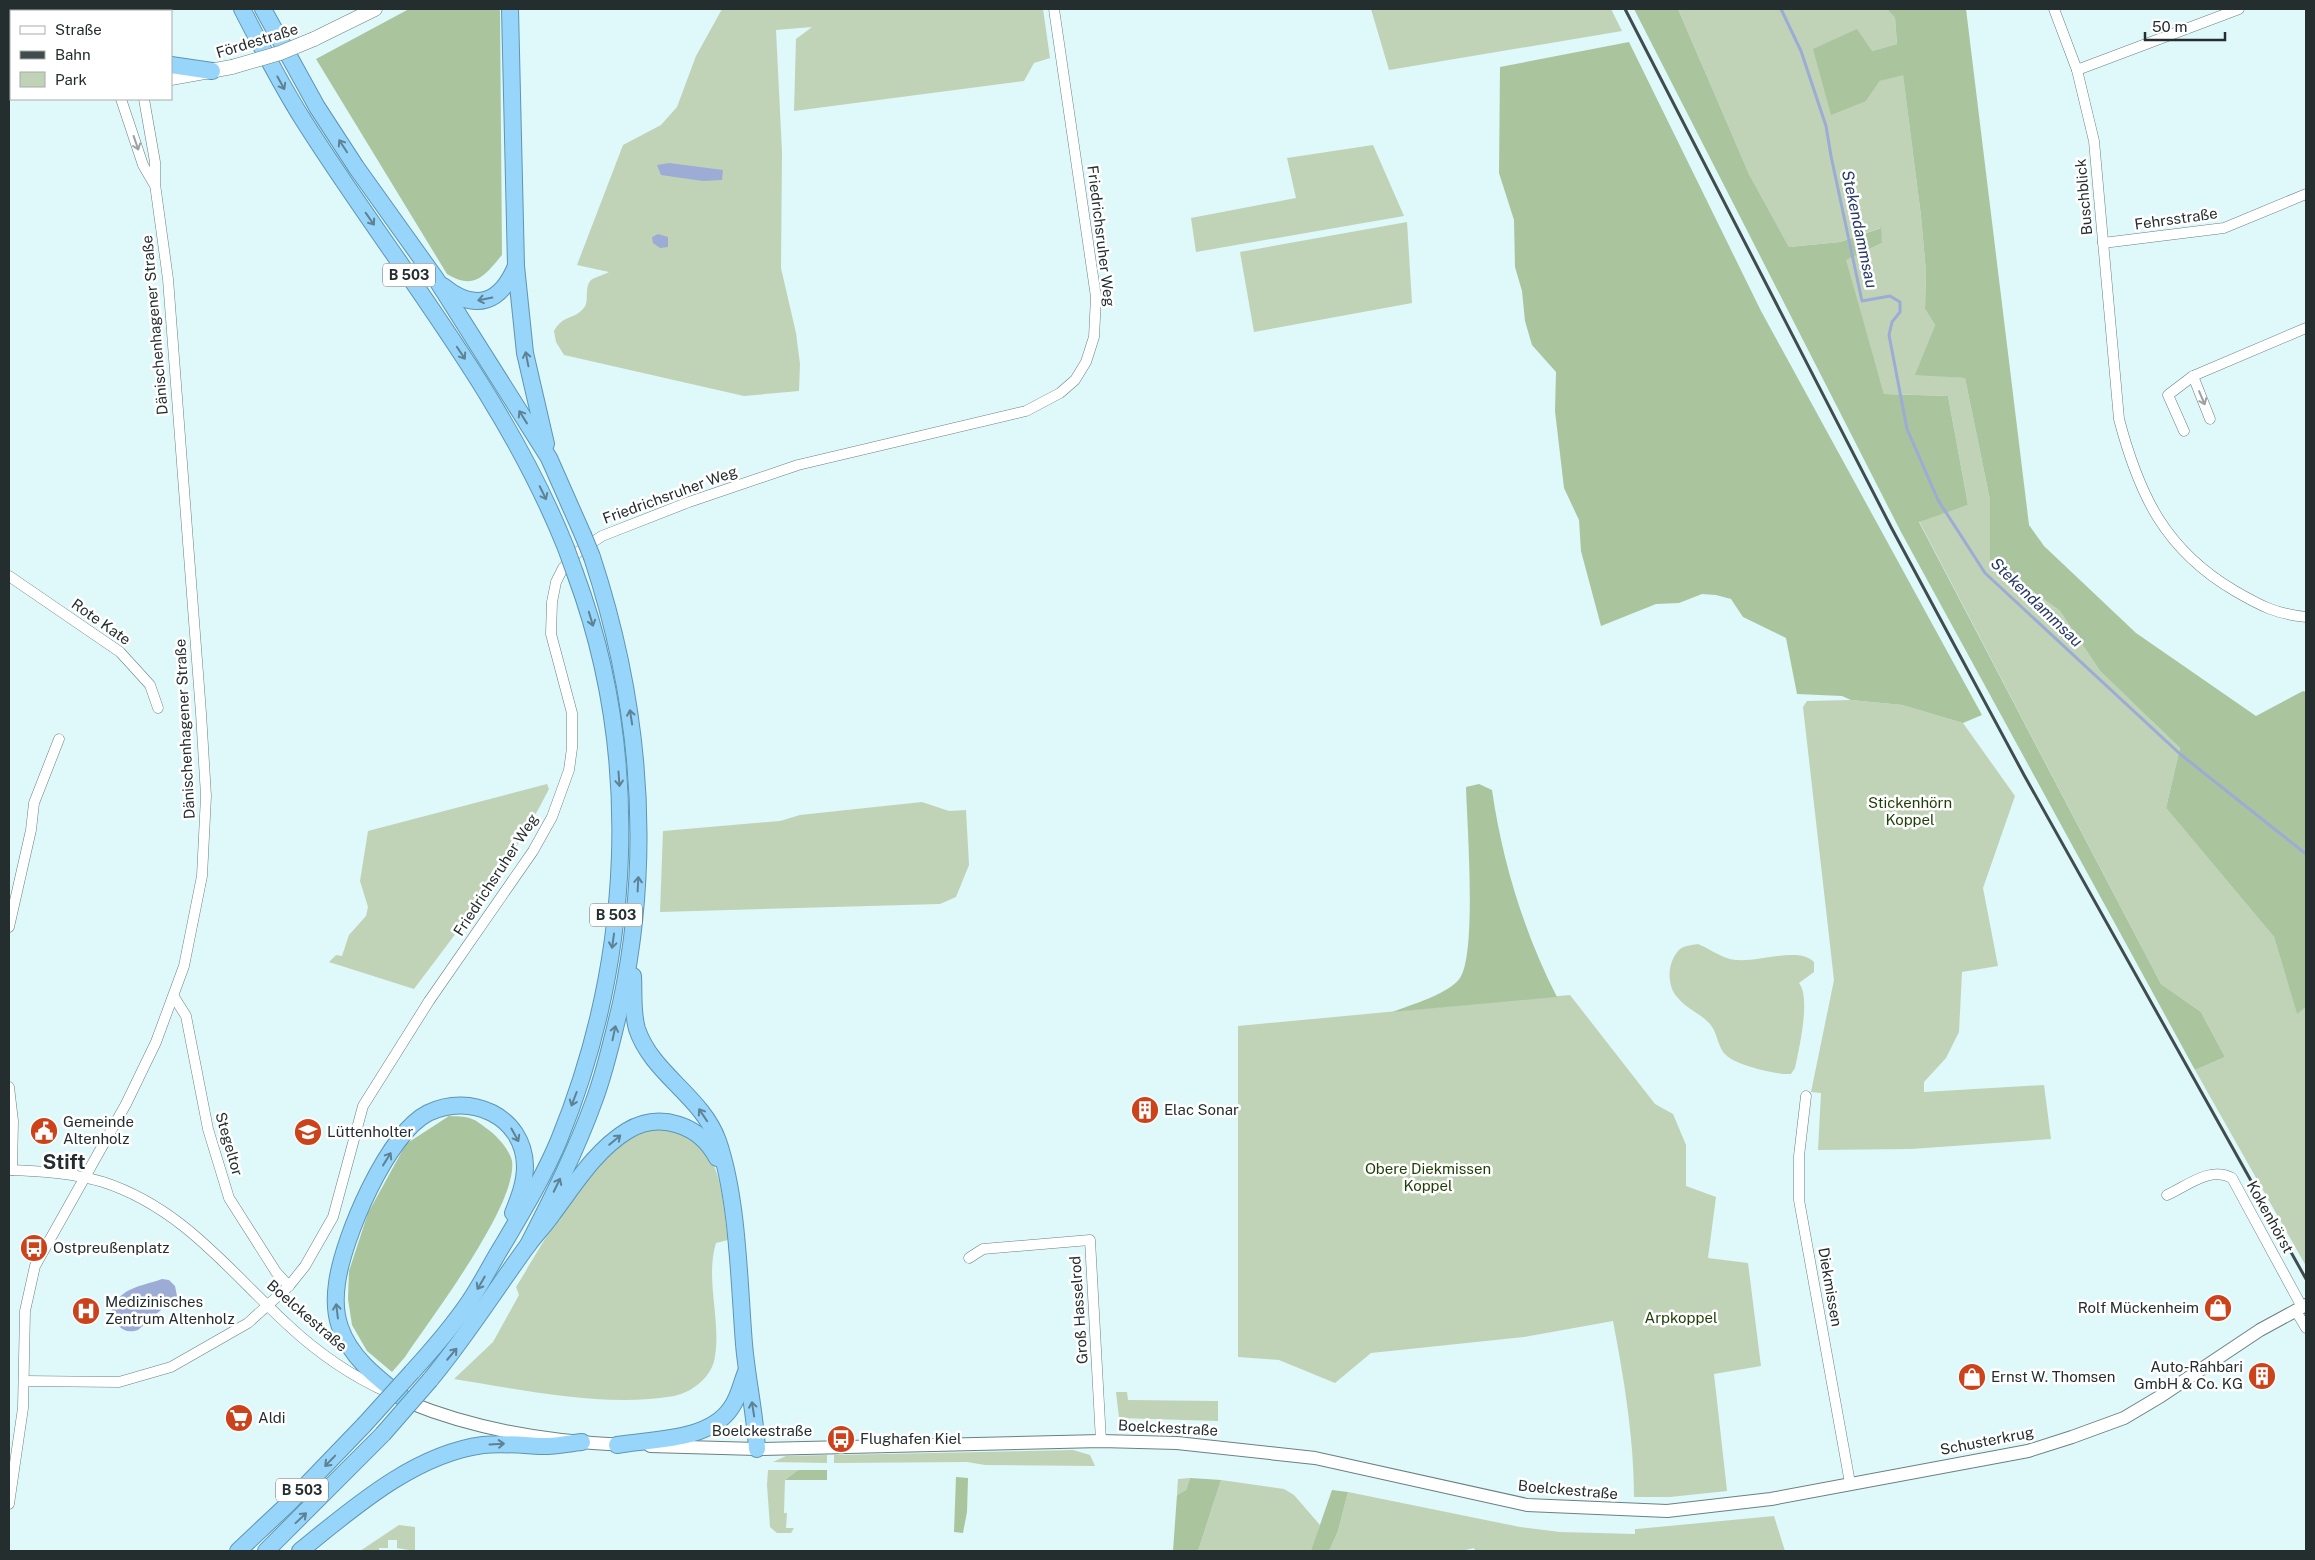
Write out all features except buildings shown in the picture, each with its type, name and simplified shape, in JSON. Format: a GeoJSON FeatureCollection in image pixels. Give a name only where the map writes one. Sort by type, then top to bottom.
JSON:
{"type":"FeatureCollection","features":[{"type":"Feature","properties":{"kind":"highway","name":"B 503"},"geometry":{"type":"LineString","coordinates":[[238,1551],[288,1504],[412,1372],[470,1302],[528,1203],[558,1142],[578,1090],[596,1024],[609,967],[616,917],[620,814],[616,743],[595,632],[550,507],[526,458],[496,406],[302,119],[242,9]]}},
{"type":"Feature","properties":{"kind":"highway","name":"B 503"},"geometry":{"type":"LineString","coordinates":[[263,9],[317,107],[356,167],[436,279],[549,458],[592,557],[612,621],[625,678],[634,739],[640,831],[637,900],[631,950],[612,1045],[594,1100],[573,1153],[528,1245],[456,1348],[430,1380],[383,1434],[266,1551]]}},
{"type":"Feature","properties":{"kind":"highway"},"geometry":{"type":"LineString","coordinates":[[510,9],[516,266],[525,353],[549,458]]}},
{"type":"Feature","properties":{"kind":"highway"},"geometry":{"type":"LineString","coordinates":[[172,65],[212,71]]}},
{"type":"Feature","properties":{"kind":"highway"},"geometry":{"type":"LineString","coordinates":[[436,279],[461,298],[480,300],[497,296],[510,282],[516,266]]}},
{"type":"Feature","properties":{"kind":"highway","name":"B 503"},"geometry":{"type":"LineString","coordinates":[[631,950],[637,1028],[650,1055],[690,1098],[713,1130],[718,1142],[726,1176]]}},
{"type":"Feature","properties":{"kind":"highway","name":"B 503"},"geometry":{"type":"LineString","coordinates":[[408,1402],[365,1365],[347,1343],[336,1312],[336,1284],[347,1243],[373,1184],[398,1143],[418,1120],[439,1109],[470,1105],[496,1114],[516,1133],[522,1148],[525,1165],[524,1181],[505,1241]]}},
{"type":"Feature","properties":{"kind":"highway"},"geometry":{"type":"LineString","coordinates":[[528,1245],[596,1159],[616,1139],[635,1126],[658,1122],[688,1128],[708,1143],[726,1176],[732,1214],[747,1370],[757,1448]]}},
{"type":"Feature","properties":{"kind":"highway"},"geometry":{"type":"LineString","coordinates":[[617,1445],[691,1435],[709,1428],[726,1416],[732,1408],[747,1370]]}},
{"type":"Feature","properties":{"kind":"highway"},"geometry":{"type":"LineString","coordinates":[[300,1551],[370,1498],[425,1464],[450,1454],[481,1445],[542,1446],[582,1442]]}},
{"type":"Feature","properties":{"kind":"main road","name":"Fördestraße"},"geometry":{"type":"LineString","coordinates":[[172,78],[232,67],[280,53],[314,39],[375,9]]}},
{"type":"Feature","properties":{"kind":"street","name":"Friedrichsruher Weg"},"geometry":{"type":"LineString","coordinates":[[24,1381],[119,1382],[171,1367],[248,1323],[289,1286],[305,1266],[333,1217],[363,1106],[429,1001],[533,851],[552,817],[569,770],[572,748],[572,713],[551,634],[552,602],[556,582],[562,568],[578,552],[602,536],[689,502],[798,465],[1026,411],[1060,393],[1075,380],[1086,362],[1094,337],[1096,297],[1054,9]]}},
{"type":"Feature","properties":{"kind":"street","name":"Buschblick"},"geometry":{"type":"LineString","coordinates":[[2054,9],[2077,70],[2094,141],[2119,419],[2129,457],[2150,507],[2169,537],[2192,560],[2223,584],[2264,608],[2283,614],[2306,617]]}},
{"type":"Feature","properties":{"kind":"street"},"geometry":{"type":"LineString","coordinates":[[2077,70],[2239,9]]}},
{"type":"Feature","properties":{"kind":"street","name":"Dänischenhagener Straße"},"geometry":{"type":"LineString","coordinates":[[121,100],[143,165],[155,184]]}},
{"type":"Feature","properties":{"kind":"street","name":"Dänischenhagener Straße"},"geometry":{"type":"LineString","coordinates":[[9,1504],[23,1408],[25,1311],[35,1266],[126,1104],[156,1042],[174,997],[186,959],[202,876],[206,796],[168,279],[155,184],[155,162],[144,100]]}},
{"type":"Feature","properties":{"kind":"street","name":"Fehrsstraße"},"geometry":{"type":"LineString","coordinates":[[2103,243],[2224,228],[2306,194]]}},
{"type":"Feature","properties":{"kind":"street"},"geometry":{"type":"LineString","coordinates":[[2184,430],[2168,396],[2193,376],[2306,328]]}},
{"type":"Feature","properties":{"kind":"street"},"geometry":{"type":"LineString","coordinates":[[2193,376],[2210,419]]}},
{"type":"Feature","properties":{"kind":"street","name":"Rote Kate"},"geometry":{"type":"LineString","coordinates":[[9,576],[120,652],[150,685],[158,708]]}},
{"type":"Feature","properties":{"kind":"street"},"geometry":{"type":"LineString","coordinates":[[9,927],[31,830],[34,803],[58,738]]}},
{"type":"Feature","properties":{"kind":"street","name":"Stegeltor"},"geometry":{"type":"LineString","coordinates":[[174,997],[186,1016],[208,1129],[229,1198],[276,1272],[289,1286]]}},
{"type":"Feature","properties":{"kind":"street"},"geometry":{"type":"LineString","coordinates":[[9,1086],[13,1121],[10,1170],[85,1177]]}},
{"type":"Feature","properties":{"kind":"street","name":"Diekmissen"},"geometry":{"type":"LineString","coordinates":[[1806,1096],[1799,1156],[1799,1200],[1850,1483]]}},
{"type":"Feature","properties":{"kind":"street","name":"Kokenhörst"},"geometry":{"type":"LineString","coordinates":[[2167,1195],[2212,1173],[2223,1173],[2232,1178],[2301,1308]]}},
{"type":"Feature","properties":{"kind":"street","name":"Boelckestraße"},"geometry":{"type":"LineString","coordinates":[[85,1177],[126,1192],[181,1222],[203,1241],[268,1306],[308,1342],[344,1369],[408,1402],[444,1415],[499,1430],[617,1445],[757,1448],[1102,1441],[1177,1443],[1315,1458],[1527,1505],[1634,1511]]}},
{"type":"Feature","properties":{"kind":"street","name":"Groß Hasselrod"},"geometry":{"type":"LineString","coordinates":[[968,1258],[983,1249],[1090,1240],[1102,1441]]}},
{"type":"Feature","properties":{"kind":"street"},"geometry":{"type":"LineString","coordinates":[[2301,1308],[2306,1328]]}},
{"type":"Feature","properties":{"kind":"street","name":"Schusterkrug"},"geometry":{"type":"LineString","coordinates":[[1634,1511],[1667,1511],[1771,1499],[2028,1451],[2124,1418],[2161,1396],[2260,1330],[2301,1308]]}},
{"type":"Feature","properties":{"kind":"green space"},"geometry":{"type":"Polygon","coordinates":[[[409,9],[499,9],[500,11],[502,255],[485,274],[472,281],[457,279],[447,274],[316,59],[409,9]]]}},
{"type":"Feature","properties":{"kind":"green space"},"geometry":{"type":"Polygon","coordinates":[[[722,9],[1043,9],[1050,58],[1034,63],[1024,81],[794,111],[796,39],[812,27],[776,30],[782,152],[781,268],[796,333],[800,364],[799,391],[744,396],[564,355],[556,342],[554,331],[557,326],[585,307],[587,288],[591,280],[609,272],[577,265],[623,145],[661,125],[677,107],[696,56],[722,9]]]}},
{"type":"Feature","properties":{"kind":"green space"},"geometry":{"type":"Polygon","coordinates":[[[1371,9],[1611,9],[1622,31],[1389,70],[1371,9]]]}},
{"type":"Feature","properties":{"kind":"green space"},"geometry":{"type":"Polygon","coordinates":[[[1634,9],[1678,9],[1749,174],[1789,247],[1840,242],[1881,228],[1882,243],[1846,260],[1884,394],[1948,396],[1968,505],[1919,522],[2161,984],[2201,1012],[2225,1057],[2195,1070],[1901,532],[1634,9]]]}},
{"type":"Feature","properties":{"kind":"green space"},"geometry":{"type":"Polygon","coordinates":[[[1678,9],[1887,9],[1895,18],[1897,44],[1872,51],[1866,101],[1880,81],[1903,74],[1921,216],[1926,272],[1925,309],[1935,325],[1916,374],[1965,378],[1990,500],[1990,560],[2060,611],[2100,671],[2180,748],[2166,808],[2274,937],[2297,1013],[2306,1007],[2306,1266],[2195,1070],[2225,1057],[2201,1012],[2161,984],[1919,521],[1968,505],[1948,396],[1884,394],[1845,260],[1882,243],[1880,228],[1840,242],[1789,247],[1749,174],[1678,9]]]}},
{"type":"Feature","properties":{"kind":"green space"},"geometry":{"type":"Polygon","coordinates":[[[1887,9],[1966,9],[2029,525],[2044,546],[2136,633],[2256,716],[2303,691],[2306,692],[2306,1007],[2297,1014],[2274,937],[2166,808],[2180,748],[2100,671],[2060,611],[1990,560],[1990,500],[1965,378],[1915,375],[1935,325],[1925,309],[1926,272],[1921,216],[1903,75],[1880,81],[1866,101],[1831,115],[1813,49],[1857,29],[1872,51],[1897,44],[1895,18],[1887,9]]]}},
{"type":"Feature","properties":{"kind":"green space"},"geometry":{"type":"Polygon","coordinates":[[[1629,42],[1761,311],[1982,715],[1963,723],[1902,705],[1851,700],[1842,696],[1797,694],[1786,638],[1743,617],[1731,599],[1716,595],[1702,594],[1679,603],[1656,604],[1601,626],[1581,551],[1579,520],[1564,488],[1555,411],[1556,372],[1532,345],[1525,321],[1522,291],[1515,267],[1514,220],[1499,173],[1500,67],[1629,42]]]}},
{"type":"Feature","properties":{"kind":"green space"},"geometry":{"type":"Polygon","coordinates":[[[1373,145],[1404,216],[1196,252],[1191,218],[1296,198],[1287,158],[1373,145]]]}},
{"type":"Feature","properties":{"kind":"green space"},"geometry":{"type":"Polygon","coordinates":[[[1407,222],[1412,303],[1254,332],[1240,252],[1407,222]]]}},
{"type":"Feature","properties":{"kind":"green space","name":"Stickenhörn Koppel"},"geometry":{"type":"Polygon","coordinates":[[[1851,700],[1902,705],[1963,723],[2015,796],[1983,888],[1998,966],[1962,972],[1959,1032],[1946,1058],[1924,1082],[1924,1092],[2044,1085],[2051,1139],[1911,1149],[1818,1150],[1821,1093],[1811,1092],[1834,980],[1803,707],[1807,701],[1851,700]]]}},
{"type":"Feature","properties":{"kind":"green space"},"geometry":{"type":"Polygon","coordinates":[[[547,784],[549,789],[503,867],[414,989],[329,962],[336,955],[342,956],[349,935],[366,916],[368,907],[360,881],[368,831],[547,784]]]}},
{"type":"Feature","properties":{"kind":"green space"},"geometry":{"type":"Polygon","coordinates":[[[1479,784],[1492,790],[1502,843],[1516,896],[1534,948],[1557,997],[1392,1012],[1438,994],[1455,984],[1460,978],[1465,964],[1470,916],[1466,787],[1479,784]]]}},
{"type":"Feature","properties":{"kind":"green space"},"geometry":{"type":"Polygon","coordinates":[[[922,802],[949,811],[966,810],[969,865],[956,897],[940,904],[660,912],[663,831],[780,821],[800,815],[922,802]]]}},
{"type":"Feature","properties":{"kind":"green space"},"geometry":{"type":"Polygon","coordinates":[[[1698,944],[1730,959],[1751,960],[1798,955],[1807,957],[1814,962],[1814,972],[1799,983],[1804,1000],[1803,1024],[1795,1068],[1791,1074],[1757,1069],[1731,1059],[1723,1052],[1711,1026],[1685,1005],[1674,993],[1670,980],[1670,967],[1673,960],[1680,949],[1698,944]]]}},
{"type":"Feature","properties":{"kind":"green space","name":"Obere Diekmissen Koppel"},"geometry":{"type":"Polygon","coordinates":[[[1570,995],[1655,1104],[1673,1114],[1686,1145],[1686,1186],[1716,1197],[1708,1258],[1748,1263],[1761,1366],[1714,1374],[1727,1491],[1670,1497],[1634,1497],[1628,1409],[1613,1321],[1524,1337],[1371,1353],[1335,1383],[1279,1360],[1238,1357],[1238,1026],[1570,995]]]}},
{"type":"Feature","properties":{"kind":"green space"},"geometry":{"type":"Polygon","coordinates":[[[449,1116],[471,1119],[497,1137],[511,1157],[510,1180],[488,1232],[452,1289],[405,1357],[392,1372],[367,1351],[352,1325],[348,1299],[349,1271],[368,1213],[406,1144],[449,1116]]]}},
{"type":"Feature","properties":{"kind":"green space"},"geometry":{"type":"Polygon","coordinates":[[[651,1128],[674,1130],[692,1137],[704,1149],[713,1163],[719,1181],[728,1240],[716,1243],[713,1257],[712,1285],[716,1342],[713,1363],[706,1376],[695,1387],[674,1396],[620,1400],[564,1396],[454,1379],[493,1342],[519,1295],[516,1287],[573,1196],[610,1155],[630,1139],[651,1128]]]}},
{"type":"Feature","properties":{"kind":"green space"},"geometry":{"type":"Polygon","coordinates":[[[1116,1392],[1127,1392],[1128,1400],[1218,1401],[1218,1421],[1119,1418],[1116,1392]]]}},
{"type":"Feature","properties":{"kind":"green space"},"geometry":{"type":"Polygon","coordinates":[[[1073,1450],[1090,1455],[1095,1466],[985,1465],[967,1462],[834,1463],[834,1455],[1073,1450]]]}},
{"type":"Feature","properties":{"kind":"green space"},"geometry":{"type":"Polygon","coordinates":[[[827,1455],[827,1463],[773,1462],[786,1456],[827,1455]]]}},
{"type":"Feature","properties":{"kind":"green space"},"geometry":{"type":"Polygon","coordinates":[[[768,1470],[798,1470],[785,1480],[784,1513],[787,1513],[786,1528],[794,1528],[791,1533],[777,1533],[770,1527],[767,1485],[768,1470]]]}},
{"type":"Feature","properties":{"kind":"green space"},"geometry":{"type":"Polygon","coordinates":[[[798,1470],[827,1470],[827,1480],[785,1480],[798,1470]]]}},
{"type":"Feature","properties":{"kind":"green space"},"geometry":{"type":"Polygon","coordinates":[[[956,1477],[968,1478],[967,1512],[963,1533],[954,1532],[956,1477]]]}},
{"type":"Feature","properties":{"kind":"green space"},"geometry":{"type":"Polygon","coordinates":[[[1190,1478],[1186,1490],[1177,1495],[1178,1479],[1190,1478]]]}},
{"type":"Feature","properties":{"kind":"green space"},"geometry":{"type":"Polygon","coordinates":[[[1190,1478],[1221,1480],[1198,1551],[1173,1551],[1177,1495],[1186,1490],[1190,1478]]]}},
{"type":"Feature","properties":{"kind":"green space"},"geometry":{"type":"Polygon","coordinates":[[[1221,1480],[1284,1489],[1294,1495],[1320,1525],[1312,1551],[1198,1551],[1221,1480]]]}},
{"type":"Feature","properties":{"kind":"green space"},"geometry":{"type":"Polygon","coordinates":[[[1332,1490],[1348,1492],[1338,1531],[1329,1551],[1311,1551],[1332,1490]]]}},
{"type":"Feature","properties":{"kind":"green space"},"geometry":{"type":"Polygon","coordinates":[[[1348,1492],[1520,1527],[1560,1532],[1635,1534],[1635,1529],[1774,1516],[1785,1551],[1475,1551],[1474,1548],[1461,1551],[1329,1551],[1338,1531],[1348,1492]]]}},
{"type":"Feature","properties":{"kind":"green space"},"geometry":{"type":"Polygon","coordinates":[[[399,1525],[415,1527],[415,1551],[397,1548],[397,1540],[388,1540],[388,1548],[379,1548],[379,1551],[360,1551],[399,1525]]]}},
{"type":"Feature","properties":{"kind":"water"},"geometry":{"type":"Polygon","coordinates":[[[669,163],[723,170],[722,180],[703,181],[661,175],[657,165],[669,163]]]}},
{"type":"Feature","properties":{"kind":"water"},"geometry":{"type":"Polygon","coordinates":[[[658,234],[668,237],[668,247],[660,248],[653,243],[652,237],[658,234]]]}},
{"type":"Feature","properties":{"kind":"water"},"geometry":{"type":"Polygon","coordinates":[[[162,1279],[169,1280],[175,1286],[177,1296],[138,1330],[128,1331],[121,1328],[111,1312],[119,1297],[138,1286],[162,1279]]]}},
{"type":"Feature","properties":{"kind":"waterway","name":"Stekendammsau"},"geometry":{"type":"LineString","coordinates":[[1781,9],[1801,51],[1826,126],[1862,301],[1890,296],[1900,302],[1900,312],[1892,322],[1889,335],[1907,429],[1938,500],[1985,573],[2180,754],[2306,854]]}},
{"type":"Feature","properties":{"kind":"railway"},"geometry":{"type":"LineString","coordinates":[[1625,9],[1891,527],[2024,775],[2306,1279]]}},
{"type":"Feature","properties":{"kind":"place","name":"Elac Sonar"},"geometry":{"type":"Point","coordinates":[1145,1110]}},
{"type":"Feature","properties":{"kind":"place","name":"Gemeinde Altenholz"},"geometry":{"type":"Point","coordinates":[44,1131]}},
{"type":"Feature","properties":{"kind":"place","name":"Lüttenholter"},"geometry":{"type":"Point","coordinates":[308,1132]}},
{"type":"Feature","properties":{"kind":"place","name":"Ostpreußenplatz"},"geometry":{"type":"Point","coordinates":[34,1248]}},
{"type":"Feature","properties":{"kind":"place","name":"Rolf Mückenheim"},"geometry":{"type":"Point","coordinates":[2218,1308]}},
{"type":"Feature","properties":{"kind":"place","name":"Medizinisches Zentrum Altenholz"},"geometry":{"type":"Point","coordinates":[86,1311]}},
{"type":"Feature","properties":{"kind":"place","name":"Auto-Rahbari GmbH & Co. KG"},"geometry":{"type":"Point","coordinates":[2262,1376]}},
{"type":"Feature","properties":{"kind":"place","name":"Ernst W. Thomsen"},"geometry":{"type":"Point","coordinates":[1972,1377]}},
{"type":"Feature","properties":{"kind":"place","name":"Aldi"},"geometry":{"type":"Point","coordinates":[239,1418]}},
{"type":"Feature","properties":{"kind":"place","name":"Flughafen Kiel"},"geometry":{"type":"Point","coordinates":[841,1439]}},
{"type":"Feature","properties":{"kind":"district","name":"Stift"},"geometry":{"type":"Point","coordinates":[64,1162]}},
{"type":"Feature","properties":{"kind":"park label","name":"Arpkoppel"},"geometry":{"type":"Point","coordinates":[1681,1318]}}]}
